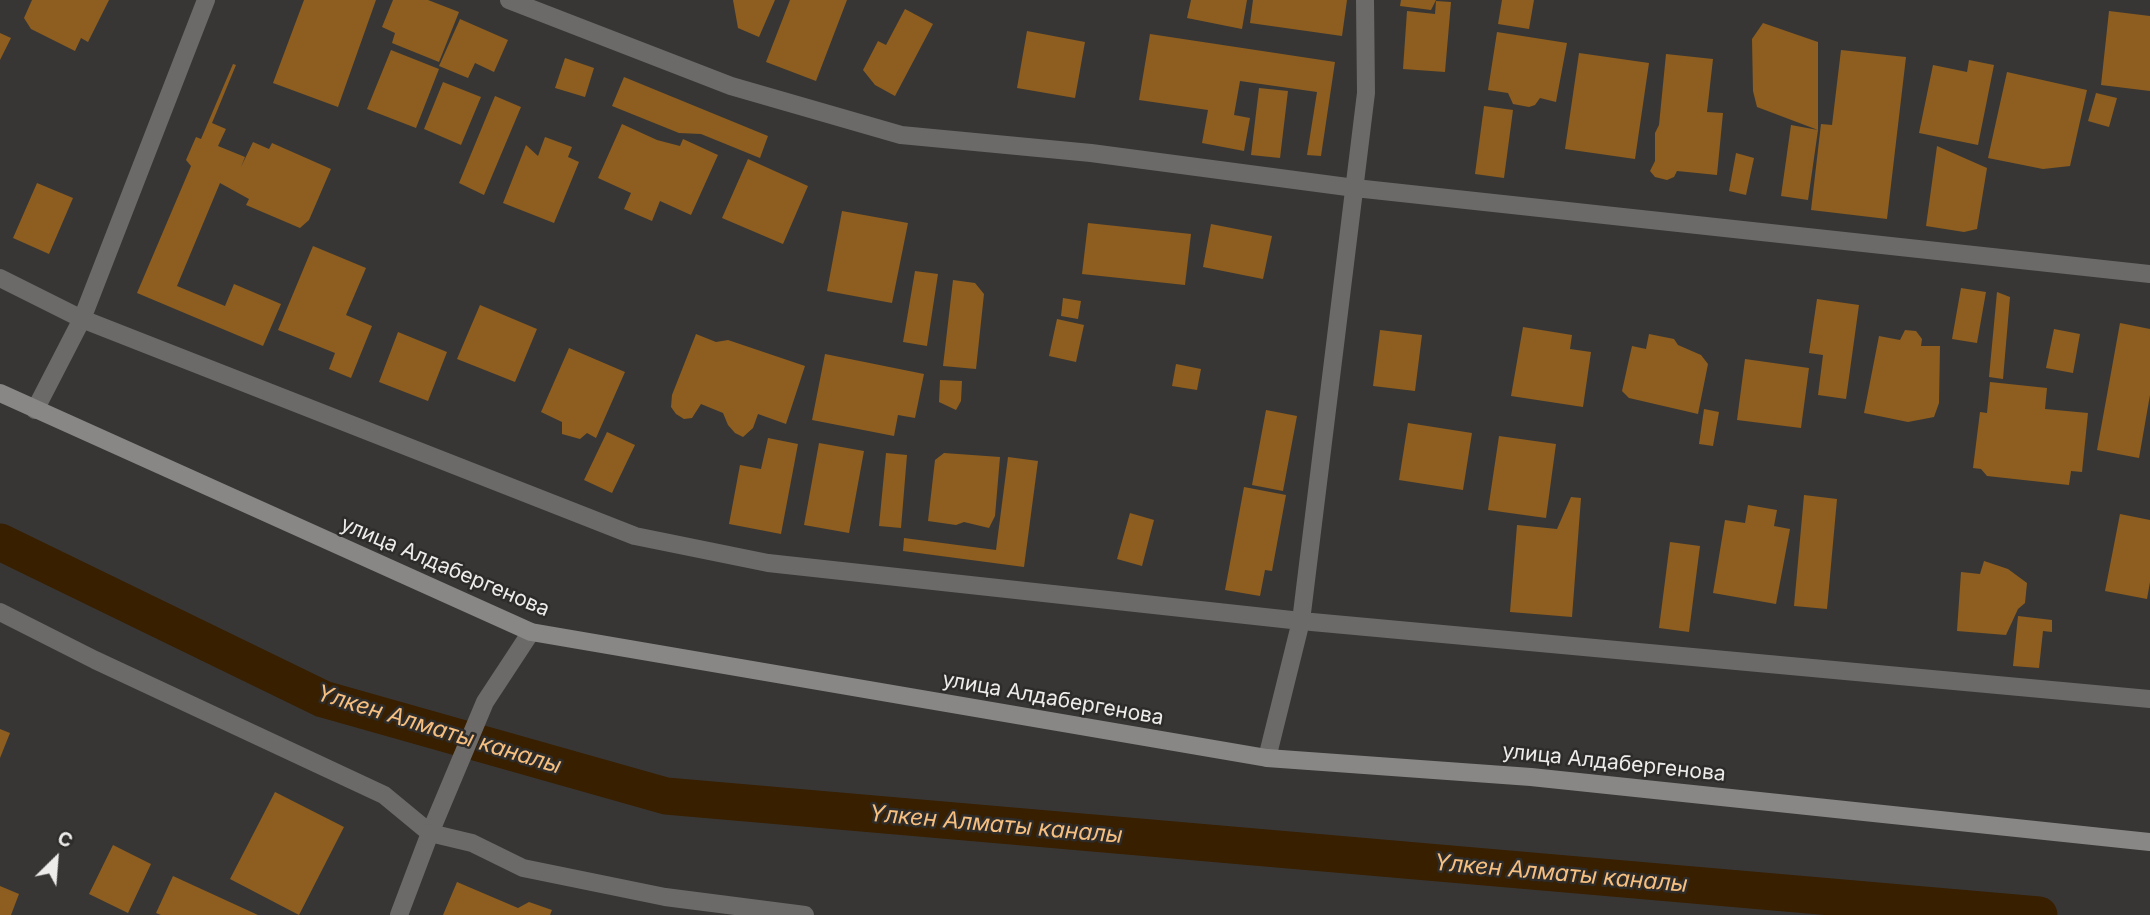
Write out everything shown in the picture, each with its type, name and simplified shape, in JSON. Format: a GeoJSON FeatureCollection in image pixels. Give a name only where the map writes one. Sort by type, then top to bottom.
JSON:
{"type":"FeatureCollection","features":[{"type":"Feature","properties":{"kind":"main road","name":"улица Алдабергенова"},"geometry":{"type":"LineString","coordinates":[[0,393],[531,632],[1267,758],[1531,777],[2150,842]]}},
{"type":"Feature","properties":{"kind":"street"},"geometry":{"type":"LineString","coordinates":[[35,410],[82,319],[206,0]]}},
{"type":"Feature","properties":{"kind":"street"},"geometry":{"type":"LineString","coordinates":[[509,0],[732,86],[901,135],[1091,153],[1354,188],[2150,274]]}},
{"type":"Feature","properties":{"kind":"street"},"geometry":{"type":"LineString","coordinates":[[1267,758],[1301,621],[1366,93],[1365,0]]}},
{"type":"Feature","properties":{"kind":"street"},"geometry":{"type":"LineString","coordinates":[[0,278],[82,319],[635,536],[768,563],[1301,621],[2150,699]]}},
{"type":"Feature","properties":{"kind":"street"},"geometry":{"type":"LineString","coordinates":[[0,612],[95,660],[384,795],[430,833],[472,843],[523,868],[721,910],[805,915]]}},
{"type":"Feature","properties":{"kind":"street"},"geometry":{"type":"LineString","coordinates":[[399,915],[485,702],[531,632]]}},
{"type":"Feature","properties":{"kind":"building"},"geometry":{"type":"Polygon","coordinates":[[[32,0],[109,0],[88,42],[81,38],[75,51],[31,29],[24,18],[32,0]]]}},
{"type":"Feature","properties":{"kind":"building"},"geometry":{"type":"Polygon","coordinates":[[[304,0],[376,0],[338,107],[273,83],[304,0]]]}},
{"type":"Feature","properties":{"kind":"building"},"geometry":{"type":"Polygon","coordinates":[[[393,0],[428,0],[459,12],[439,62],[392,43],[395,33],[382,27],[393,0]]]}},
{"type":"Feature","properties":{"kind":"building"},"geometry":{"type":"Polygon","coordinates":[[[733,0],[775,0],[759,37],[738,28],[733,0]]]}},
{"type":"Feature","properties":{"kind":"building"},"geometry":{"type":"Polygon","coordinates":[[[790,0],[847,0],[816,81],[766,62],[790,0]]]}},
{"type":"Feature","properties":{"kind":"building"},"geometry":{"type":"Polygon","coordinates":[[[1191,0],[1247,0],[1242,29],[1187,18],[1191,0]]]}},
{"type":"Feature","properties":{"kind":"building"},"geometry":{"type":"Polygon","coordinates":[[[1253,0],[1347,0],[1342,36],[1250,23],[1253,0]]]}},
{"type":"Feature","properties":{"kind":"building"},"geometry":{"type":"Polygon","coordinates":[[[1401,0],[1436,0],[1431,10],[1400,6],[1401,0]]]}},
{"type":"Feature","properties":{"kind":"building"},"geometry":{"type":"Polygon","coordinates":[[[1502,0],[1534,0],[1529,29],[1498,24],[1502,0]]]}},
{"type":"Feature","properties":{"kind":"building"},"geometry":{"type":"Polygon","coordinates":[[[1436,1],[1451,2],[1445,72],[1403,69],[1407,11],[1435,14],[1436,1]]]}},
{"type":"Feature","properties":{"kind":"building"},"geometry":{"type":"Polygon","coordinates":[[[905,9],[933,24],[895,96],[875,85],[863,70],[878,41],[886,45],[905,9]]]}},
{"type":"Feature","properties":{"kind":"building"},"geometry":{"type":"Polygon","coordinates":[[[2109,11],[2150,16],[2150,91],[2101,85],[2109,11]]]}},
{"type":"Feature","properties":{"kind":"building"},"geometry":{"type":"Polygon","coordinates":[[[460,19],[508,40],[494,72],[475,63],[468,78],[439,66],[460,19]]]}},
{"type":"Feature","properties":{"kind":"building"},"geometry":{"type":"Polygon","coordinates":[[[1763,23],[1818,42],[1818,130],[1757,107],[1753,91],[1752,39],[1763,23]]]}},
{"type":"Feature","properties":{"kind":"building"},"geometry":{"type":"Polygon","coordinates":[[[1027,31],[1085,42],[1075,98],[1017,88],[1027,31]]]}},
{"type":"Feature","properties":{"kind":"building"},"geometry":{"type":"Polygon","coordinates":[[[1497,32],[1567,43],[1556,102],[1540,98],[1535,105],[1529,107],[1513,104],[1508,93],[1488,90],[1497,32]]]}},
{"type":"Feature","properties":{"kind":"building"},"geometry":{"type":"Polygon","coordinates":[[[0,33],[11,38],[0,60],[0,33]]]}},
{"type":"Feature","properties":{"kind":"building"},"geometry":{"type":"Polygon","coordinates":[[[1150,34],[1335,62],[1321,156],[1307,155],[1317,92],[1240,81],[1234,115],[1250,118],[1244,151],[1202,143],[1208,110],[1139,100],[1150,34]]]}},
{"type":"Feature","properties":{"kind":"building"},"geometry":{"type":"Polygon","coordinates":[[[391,50],[439,69],[416,128],[367,109],[391,50]]]}},
{"type":"Feature","properties":{"kind":"building"},"geometry":{"type":"Polygon","coordinates":[[[1841,50],[1906,57],[1887,219],[1811,210],[1821,124],[1832,125],[1841,50]]]}},
{"type":"Feature","properties":{"kind":"building"},"geometry":{"type":"Polygon","coordinates":[[[1579,53],[1649,63],[1635,159],[1565,149],[1579,53]]]}},
{"type":"Feature","properties":{"kind":"building"},"geometry":{"type":"Polygon","coordinates":[[[1666,54],[1713,59],[1707,112],[1723,113],[1717,175],[1677,171],[1674,177],[1667,180],[1655,177],[1650,171],[1655,161],[1655,133],[1659,125],[1666,54]]]}},
{"type":"Feature","properties":{"kind":"building"},"geometry":{"type":"Polygon","coordinates":[[[565,58],[594,68],[585,97],[555,88],[565,58]]]}},
{"type":"Feature","properties":{"kind":"building"},"geometry":{"type":"Polygon","coordinates":[[[1969,60],[1994,65],[1978,145],[1919,133],[1933,65],[1967,72],[1969,60]]]}},
{"type":"Feature","properties":{"kind":"building"},"geometry":{"type":"Polygon","coordinates":[[[233,64],[236,65],[212,123],[226,129],[218,146],[245,157],[241,167],[253,142],[269,149],[272,143],[331,169],[309,220],[300,228],[246,205],[249,199],[220,183],[177,286],[225,306],[234,284],[281,304],[263,346],[137,293],[191,166],[186,160],[196,137],[201,139],[233,64]]]}},
{"type":"Feature","properties":{"kind":"building"},"geometry":{"type":"Polygon","coordinates":[[[2007,72],[2087,90],[2070,166],[2043,169],[1988,158],[2007,72]]]}},
{"type":"Feature","properties":{"kind":"building"},"geometry":{"type":"Polygon","coordinates":[[[624,77],[768,136],[760,158],[701,134],[679,133],[612,106],[624,77]]]}},
{"type":"Feature","properties":{"kind":"building"},"geometry":{"type":"Polygon","coordinates":[[[443,82],[481,97],[461,145],[424,129],[443,82]]]}},
{"type":"Feature","properties":{"kind":"building"},"geometry":{"type":"Polygon","coordinates":[[[1259,88],[1288,91],[1280,158],[1251,155],[1259,88]]]}},
{"type":"Feature","properties":{"kind":"building"},"geometry":{"type":"Polygon","coordinates":[[[2096,93],[2117,98],[2109,127],[2088,121],[2096,93]]]}},
{"type":"Feature","properties":{"kind":"building"},"geometry":{"type":"Polygon","coordinates":[[[495,96],[521,107],[484,195],[459,183],[495,96]]]}},
{"type":"Feature","properties":{"kind":"building"},"geometry":{"type":"Polygon","coordinates":[[[1484,106],[1513,110],[1504,178],[1475,174],[1484,106]]]}},
{"type":"Feature","properties":{"kind":"building"},"geometry":{"type":"Polygon","coordinates":[[[622,124],[657,140],[680,146],[683,139],[718,155],[691,215],[660,201],[652,221],[624,209],[631,193],[598,178],[622,124]]]}},
{"type":"Feature","properties":{"kind":"building"},"geometry":{"type":"Polygon","coordinates":[[[1791,125],[1818,130],[1808,200],[1781,196],[1791,125]]]}},
{"type":"Feature","properties":{"kind":"building"},"geometry":{"type":"Polygon","coordinates":[[[545,137],[572,147],[568,157],[579,162],[554,223],[503,203],[526,145],[538,156],[545,137]]]}},
{"type":"Feature","properties":{"kind":"building"},"geometry":{"type":"Polygon","coordinates":[[[1937,146],[1987,168],[1977,229],[1964,232],[1926,226],[1937,146]]]}},
{"type":"Feature","properties":{"kind":"building"},"geometry":{"type":"Polygon","coordinates":[[[1736,153],[1754,158],[1746,195],[1729,191],[1736,153]]]}},
{"type":"Feature","properties":{"kind":"building"},"geometry":{"type":"Polygon","coordinates":[[[748,159],[808,186],[783,244],[722,218],[748,159]]]}},
{"type":"Feature","properties":{"kind":"building"},"geometry":{"type":"Polygon","coordinates":[[[37,183],[73,198],[49,254],[13,238],[37,183]]]}},
{"type":"Feature","properties":{"kind":"building"},"geometry":{"type":"Polygon","coordinates":[[[842,211],[908,223],[892,303],[827,291],[842,211]]]}},
{"type":"Feature","properties":{"kind":"building"},"geometry":{"type":"Polygon","coordinates":[[[1088,223],[1191,234],[1185,285],[1082,274],[1088,223]]]}},
{"type":"Feature","properties":{"kind":"building"},"geometry":{"type":"Polygon","coordinates":[[[1211,224],[1272,236],[1263,279],[1203,267],[1211,224]]]}},
{"type":"Feature","properties":{"kind":"building"},"geometry":{"type":"Polygon","coordinates":[[[313,246],[366,268],[346,315],[372,326],[351,378],[329,369],[335,353],[278,330],[313,246]]]}},
{"type":"Feature","properties":{"kind":"building"},"geometry":{"type":"Polygon","coordinates":[[[915,271],[938,274],[927,346],[903,342],[915,271]]]}},
{"type":"Feature","properties":{"kind":"building"},"geometry":{"type":"Polygon","coordinates":[[[953,280],[975,283],[984,294],[976,369],[943,366],[953,280]]]}},
{"type":"Feature","properties":{"kind":"building"},"geometry":{"type":"Polygon","coordinates":[[[1961,288],[1986,292],[1977,343],[1952,339],[1961,288]]]}},
{"type":"Feature","properties":{"kind":"building"},"geometry":{"type":"Polygon","coordinates":[[[1997,292],[2010,297],[2003,379],[1989,377],[1997,292]]]}},
{"type":"Feature","properties":{"kind":"building"},"geometry":{"type":"Polygon","coordinates":[[[1063,298],[1081,301],[1078,319],[1061,316],[1063,298]]]}},
{"type":"Feature","properties":{"kind":"building"},"geometry":{"type":"Polygon","coordinates":[[[1817,299],[1859,305],[1846,399],[1818,395],[1823,355],[1809,353],[1817,299]]]}},
{"type":"Feature","properties":{"kind":"building"},"geometry":{"type":"Polygon","coordinates":[[[480,305],[537,329],[515,382],[457,359],[480,305]]]}},
{"type":"Feature","properties":{"kind":"building"},"geometry":{"type":"Polygon","coordinates":[[[1057,319],[1084,325],[1076,362],[1049,356],[1057,319]]]}},
{"type":"Feature","properties":{"kind":"building"},"geometry":{"type":"Polygon","coordinates":[[[2120,323],[2150,329],[2150,395],[2139,458],[2097,450],[2120,323]]]}},
{"type":"Feature","properties":{"kind":"building"},"geometry":{"type":"Polygon","coordinates":[[[1523,327],[1572,335],[1570,349],[1591,352],[1583,407],[1511,396],[1523,327]]]}},
{"type":"Feature","properties":{"kind":"building"},"geometry":{"type":"Polygon","coordinates":[[[2054,329],[2080,334],[2073,373],[2046,368],[2054,329]]]}},
{"type":"Feature","properties":{"kind":"building"},"geometry":{"type":"Polygon","coordinates":[[[1380,330],[1422,335],[1415,391],[1373,386],[1380,330]]]}},
{"type":"Feature","properties":{"kind":"building"},"geometry":{"type":"Polygon","coordinates":[[[1905,330],[1916,331],[1922,339],[1921,346],[1940,346],[1939,403],[1934,417],[1908,422],[1864,413],[1879,336],[1900,340],[1905,330]]]}},
{"type":"Feature","properties":{"kind":"building"},"geometry":{"type":"Polygon","coordinates":[[[398,332],[447,352],[428,401],[379,382],[398,332]]]}},
{"type":"Feature","properties":{"kind":"building"},"geometry":{"type":"Polygon","coordinates":[[[696,334],[716,342],[728,340],[805,366],[786,424],[758,414],[753,428],[743,437],[728,425],[723,413],[701,404],[692,418],[684,419],[676,414],[671,407],[672,395],[696,334]]]}},
{"type":"Feature","properties":{"kind":"building"},"geometry":{"type":"Polygon","coordinates":[[[1649,334],[1674,339],[1678,345],[1701,355],[1708,364],[1698,414],[1629,398],[1622,391],[1632,346],[1646,349],[1649,334]]]}},
{"type":"Feature","properties":{"kind":"building"},"geometry":{"type":"Polygon","coordinates":[[[569,348],[625,372],[596,438],[587,433],[580,439],[562,434],[562,422],[541,412],[569,348]]]}},
{"type":"Feature","properties":{"kind":"building"},"geometry":{"type":"Polygon","coordinates":[[[825,354],[924,374],[915,418],[898,415],[894,436],[812,420],[825,354]]]}},
{"type":"Feature","properties":{"kind":"building"},"geometry":{"type":"Polygon","coordinates":[[[1745,359],[1809,368],[1801,428],[1737,420],[1745,359]]]}},
{"type":"Feature","properties":{"kind":"building"},"geometry":{"type":"Polygon","coordinates":[[[1176,364],[1201,369],[1197,390],[1172,386],[1176,364]]]}},
{"type":"Feature","properties":{"kind":"building"},"geometry":{"type":"Polygon","coordinates":[[[940,380],[962,381],[961,401],[956,410],[939,402],[940,380]]]}},
{"type":"Feature","properties":{"kind":"building"},"geometry":{"type":"Polygon","coordinates":[[[1990,382],[2047,388],[2045,409],[2088,413],[2082,472],[2071,471],[2069,485],[1987,476],[1981,469],[1973,468],[1980,412],[1987,413],[1990,382]]]}},
{"type":"Feature","properties":{"kind":"building"},"geometry":{"type":"Polygon","coordinates":[[[1704,409],[1719,412],[1713,446],[1699,444],[1704,409]]]}},
{"type":"Feature","properties":{"kind":"building"},"geometry":{"type":"Polygon","coordinates":[[[1266,410],[1297,416],[1283,491],[1252,485],[1266,410]]]}},
{"type":"Feature","properties":{"kind":"building"},"geometry":{"type":"Polygon","coordinates":[[[1408,423],[1472,433],[1463,490],[1399,480],[1408,423]]]}},
{"type":"Feature","properties":{"kind":"building"},"geometry":{"type":"Polygon","coordinates":[[[607,432],[635,445],[612,493],[584,480],[607,432]]]}},
{"type":"Feature","properties":{"kind":"building"},"geometry":{"type":"Polygon","coordinates":[[[1499,436],[1556,444],[1546,518],[1488,510],[1499,436]]]}},
{"type":"Feature","properties":{"kind":"building"},"geometry":{"type":"Polygon","coordinates":[[[768,438],[798,444],[781,534],[729,524],[740,465],[761,469],[768,438]]]}},
{"type":"Feature","properties":{"kind":"building"},"geometry":{"type":"Polygon","coordinates":[[[819,443],[864,451],[849,533],[804,525],[819,443]]]}},
{"type":"Feature","properties":{"kind":"building"},"geometry":{"type":"Polygon","coordinates":[[[886,453],[907,455],[901,528],[879,526],[886,453]]]}},
{"type":"Feature","properties":{"kind":"building"},"geometry":{"type":"Polygon","coordinates":[[[944,453],[1000,457],[995,516],[989,528],[964,522],[956,525],[928,521],[935,460],[944,453]]]}},
{"type":"Feature","properties":{"kind":"building"},"geometry":{"type":"Polygon","coordinates":[[[1008,457],[1038,461],[1024,567],[903,551],[904,538],[996,550],[1008,457]]]}},
{"type":"Feature","properties":{"kind":"building"},"geometry":{"type":"Polygon","coordinates":[[[1244,487],[1286,495],[1272,571],[1265,570],[1260,596],[1225,590],[1244,487]]]}},
{"type":"Feature","properties":{"kind":"building"},"geometry":{"type":"Polygon","coordinates":[[[1804,495],[1837,499],[1827,609],[1794,606],[1804,495]]]}},
{"type":"Feature","properties":{"kind":"building"},"geometry":{"type":"Polygon","coordinates":[[[1571,497],[1581,498],[1572,617],[1510,612],[1517,525],[1557,529],[1571,497]]]}},
{"type":"Feature","properties":{"kind":"building"},"geometry":{"type":"Polygon","coordinates":[[[1748,505],[1777,510],[1774,526],[1790,529],[1776,604],[1713,593],[1725,520],[1745,523],[1748,505]]]}},
{"type":"Feature","properties":{"kind":"building"},"geometry":{"type":"Polygon","coordinates":[[[1130,513],[1154,520],[1142,566],[1117,559],[1130,513]]]}},
{"type":"Feature","properties":{"kind":"building"},"geometry":{"type":"Polygon","coordinates":[[[2120,514],[2150,520],[2150,582],[2147,599],[2105,591],[2120,514]]]}},
{"type":"Feature","properties":{"kind":"building"},"geometry":{"type":"Polygon","coordinates":[[[1670,542],[1700,546],[1689,632],[1659,628],[1670,542]]]}},
{"type":"Feature","properties":{"kind":"building"},"geometry":{"type":"Polygon","coordinates":[[[1984,561],[2008,569],[2027,583],[2025,603],[2018,609],[2006,635],[1957,631],[1961,572],[1980,574],[1984,561]]]}},
{"type":"Feature","properties":{"kind":"building"},"geometry":{"type":"Polygon","coordinates":[[[2018,616],[2052,620],[2052,632],[2043,631],[2039,668],[2013,666],[2018,616]]]}},
{"type":"Feature","properties":{"kind":"building"},"geometry":{"type":"Polygon","coordinates":[[[0,729],[10,733],[0,758],[0,729]]]}},
{"type":"Feature","properties":{"kind":"building"},"geometry":{"type":"Polygon","coordinates":[[[275,792],[344,827],[299,915],[230,879],[275,792]]]}},
{"type":"Feature","properties":{"kind":"building"},"geometry":{"type":"Polygon","coordinates":[[[113,845],[151,864],[128,913],[89,894],[113,845]]]}},
{"type":"Feature","properties":{"kind":"building"},"geometry":{"type":"Polygon","coordinates":[[[173,876],[258,915],[156,913],[173,876]]]}},
{"type":"Feature","properties":{"kind":"building"},"geometry":{"type":"Polygon","coordinates":[[[457,882],[518,908],[529,902],[552,910],[550,915],[443,915],[457,882]]]}},
{"type":"Feature","properties":{"kind":"building"},"geometry":{"type":"Polygon","coordinates":[[[0,886],[19,894],[11,915],[0,915],[0,886]]]}},
{"type":"Feature","properties":{"kind":"waterway","name":"Үлкен Алматы каналы"},"geometry":{"type":"LineString","coordinates":[[0,542],[323,699],[666,796],[2039,915]]}}]}
